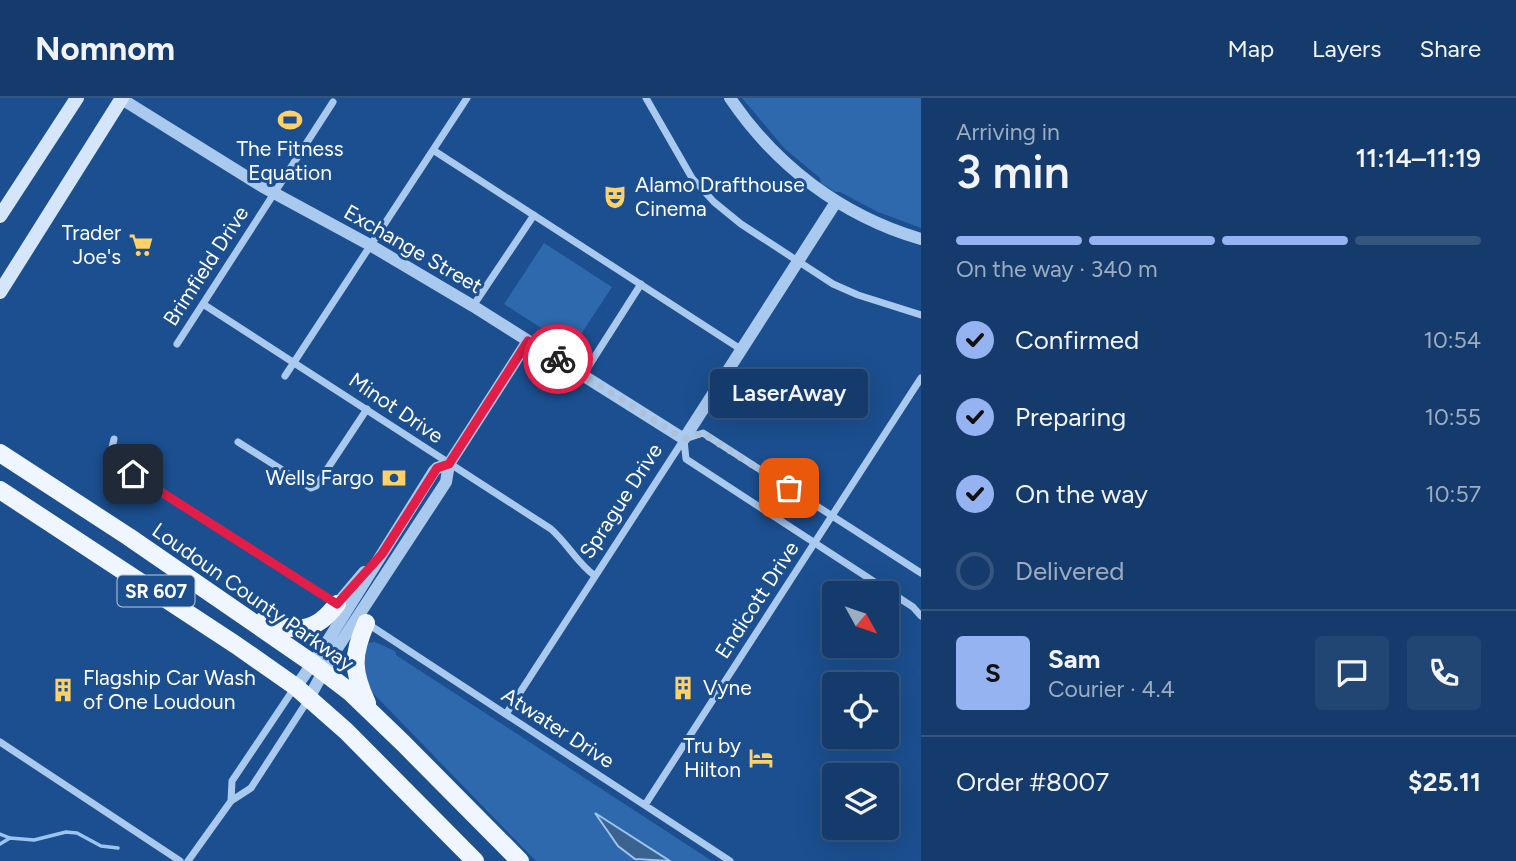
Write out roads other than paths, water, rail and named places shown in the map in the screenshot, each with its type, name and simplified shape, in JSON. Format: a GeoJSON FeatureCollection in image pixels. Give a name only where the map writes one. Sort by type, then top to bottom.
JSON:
{"type":"FeatureCollection","features":[{"type":"Feature","properties":{"kind":"main road"},"geometry":{"type":"LineString","coordinates":[[0,216],[77,98]]}},
{"type":"Feature","properties":{"kind":"main road"},"geometry":{"type":"LineString","coordinates":[[0,292],[121,98]]}},
{"type":"Feature","properties":{"kind":"main road","name":"Loudoun County Parkway"},"geometry":{"type":"LineString","coordinates":[[0,453],[246,616],[318,667],[379,720],[520,861]]}},
{"type":"Feature","properties":{"kind":"main road","name":"SR 607"},"geometry":{"type":"LineString","coordinates":[[0,490],[236,645],[302,692],[346,731],[475,861]]}},
{"type":"Feature","properties":{"kind":"main road"},"geometry":{"type":"LineString","coordinates":[[246,616],[300,630],[321,622],[337,604]]}},
{"type":"Feature","properties":{"kind":"main road"},"geometry":{"type":"LineString","coordinates":[[366,623],[356,651],[354,667],[362,692],[379,720]]}},
{"type":"Feature","properties":{"kind":"street","name":"Exchange Street"},"geometry":{"type":"LineString","coordinates":[[121,98],[274,193],[370,245],[473,306],[684,439],[702,433],[921,572]]}},
{"type":"Feature","properties":{"kind":"street"},"geometry":{"type":"LineString","coordinates":[[285,376],[467,98]]}},
{"type":"Feature","properties":{"kind":"street"},"geometry":{"type":"LineString","coordinates":[[646,98],[692,178],[755,235],[833,285],[921,316]]}},
{"type":"Feature","properties":{"kind":"street"},"geometry":{"type":"LineString","coordinates":[[730,98],[768,147],[802,177],[836,202],[889,228],[921,239]]}},
{"type":"Feature","properties":{"kind":"street","name":"Brimfield Drive"},"geometry":{"type":"LineString","coordinates":[[177,344],[334,102]]}},
{"type":"Feature","properties":{"kind":"street"},"geometry":{"type":"LineString","coordinates":[[433,150],[742,350]]}},
{"type":"Feature","properties":{"kind":"street","name":"Sprague Drive"},"geometry":{"type":"LineString","coordinates":[[506,715],[836,202]]}},
{"type":"Feature","properties":{"kind":"street"},"geometry":{"type":"LineString","coordinates":[[473,306],[534,215]]}},
{"type":"Feature","properties":{"kind":"street"},"geometry":{"type":"LineString","coordinates":[[583,375],[641,284]]}},
{"type":"Feature","properties":{"kind":"street","name":"Minot Drive"},"geometry":{"type":"LineString","coordinates":[[203,304],[551,529],[583,567],[595,576]]}},
{"type":"Feature","properties":{"kind":"street"},"geometry":{"type":"LineString","coordinates":[[318,667],[395,561],[446,482],[449,464],[528,341]]}},
{"type":"Feature","properties":{"kind":"street","name":"Endicott Drive"},"geometry":{"type":"LineString","coordinates":[[645,805],[921,378]]}},
{"type":"Feature","properties":{"kind":"street"},"geometry":{"type":"LineString","coordinates":[[238,442],[311,488],[316,486],[367,409]]}},
{"type":"Feature","properties":{"kind":"street"},"geometry":{"type":"LineString","coordinates":[[114,439],[111,452],[113,462],[337,604],[382,554]]}},
{"type":"Feature","properties":{"kind":"street"},"geometry":{"type":"LineString","coordinates":[[684,439],[686,459],[913,607],[921,616]]}},
{"type":"Feature","properties":{"kind":"street"},"geometry":{"type":"LineString","coordinates":[[188,861],[231,801],[251,788],[302,692],[382,554],[434,471],[449,464]]}},
{"type":"Feature","properties":{"kind":"street"},"geometry":{"type":"LineString","coordinates":[[366,623],[395,561]]}},
{"type":"Feature","properties":{"kind":"street","name":"Atwater Drive"},"geometry":{"type":"LineString","coordinates":[[366,623],[730,861]]}},
{"type":"Feature","properties":{"kind":"street"},"geometry":{"type":"LineString","coordinates":[[231,801],[232,781],[302,692]]}},
{"type":"Feature","properties":{"kind":"street"},"geometry":{"type":"LineString","coordinates":[[0,742],[180,861]]}},
{"type":"Feature","properties":{"kind":"waterway"},"geometry":{"type":"LineString","coordinates":[[0,834],[10,838],[34,840],[66,832],[77,833],[101,846],[118,848]]}},
{"type":"Feature","properties":{"kind":"waterway"},"geometry":{"type":"LineString","coordinates":[[0,844],[10,838]]}},
{"type":"Feature","properties":{"kind":"place","name":"The Fitness Equation"},"geometry":{"type":"Point","coordinates":[290,120]}},
{"type":"Feature","properties":{"kind":"place","name":"Alamo Drafthouse Cinema"},"geometry":{"type":"Point","coordinates":[615,197]}},
{"type":"Feature","properties":{"kind":"place","name":"Trader Joe's"},"geometry":{"type":"Point","coordinates":[141,245]}},
{"type":"Feature","properties":{"kind":"place","name":"Wells Fargo"},"geometry":{"type":"Point","coordinates":[394,478]}},
{"type":"Feature","properties":{"kind":"place","name":"LaserAway"},"geometry":{"type":"Point","coordinates":[789,488]}},
{"type":"Feature","properties":{"kind":"place","name":"Vyne"},"geometry":{"type":"Point","coordinates":[683,688]}},
{"type":"Feature","properties":{"kind":"place","name":"Flagship Car Wash of One Loudoun"},"geometry":{"type":"Point","coordinates":[63,690]}},
{"type":"Feature","properties":{"kind":"place","name":"Tru by Hilton"},"geometry":{"type":"Point","coordinates":[761,758]}}]}
